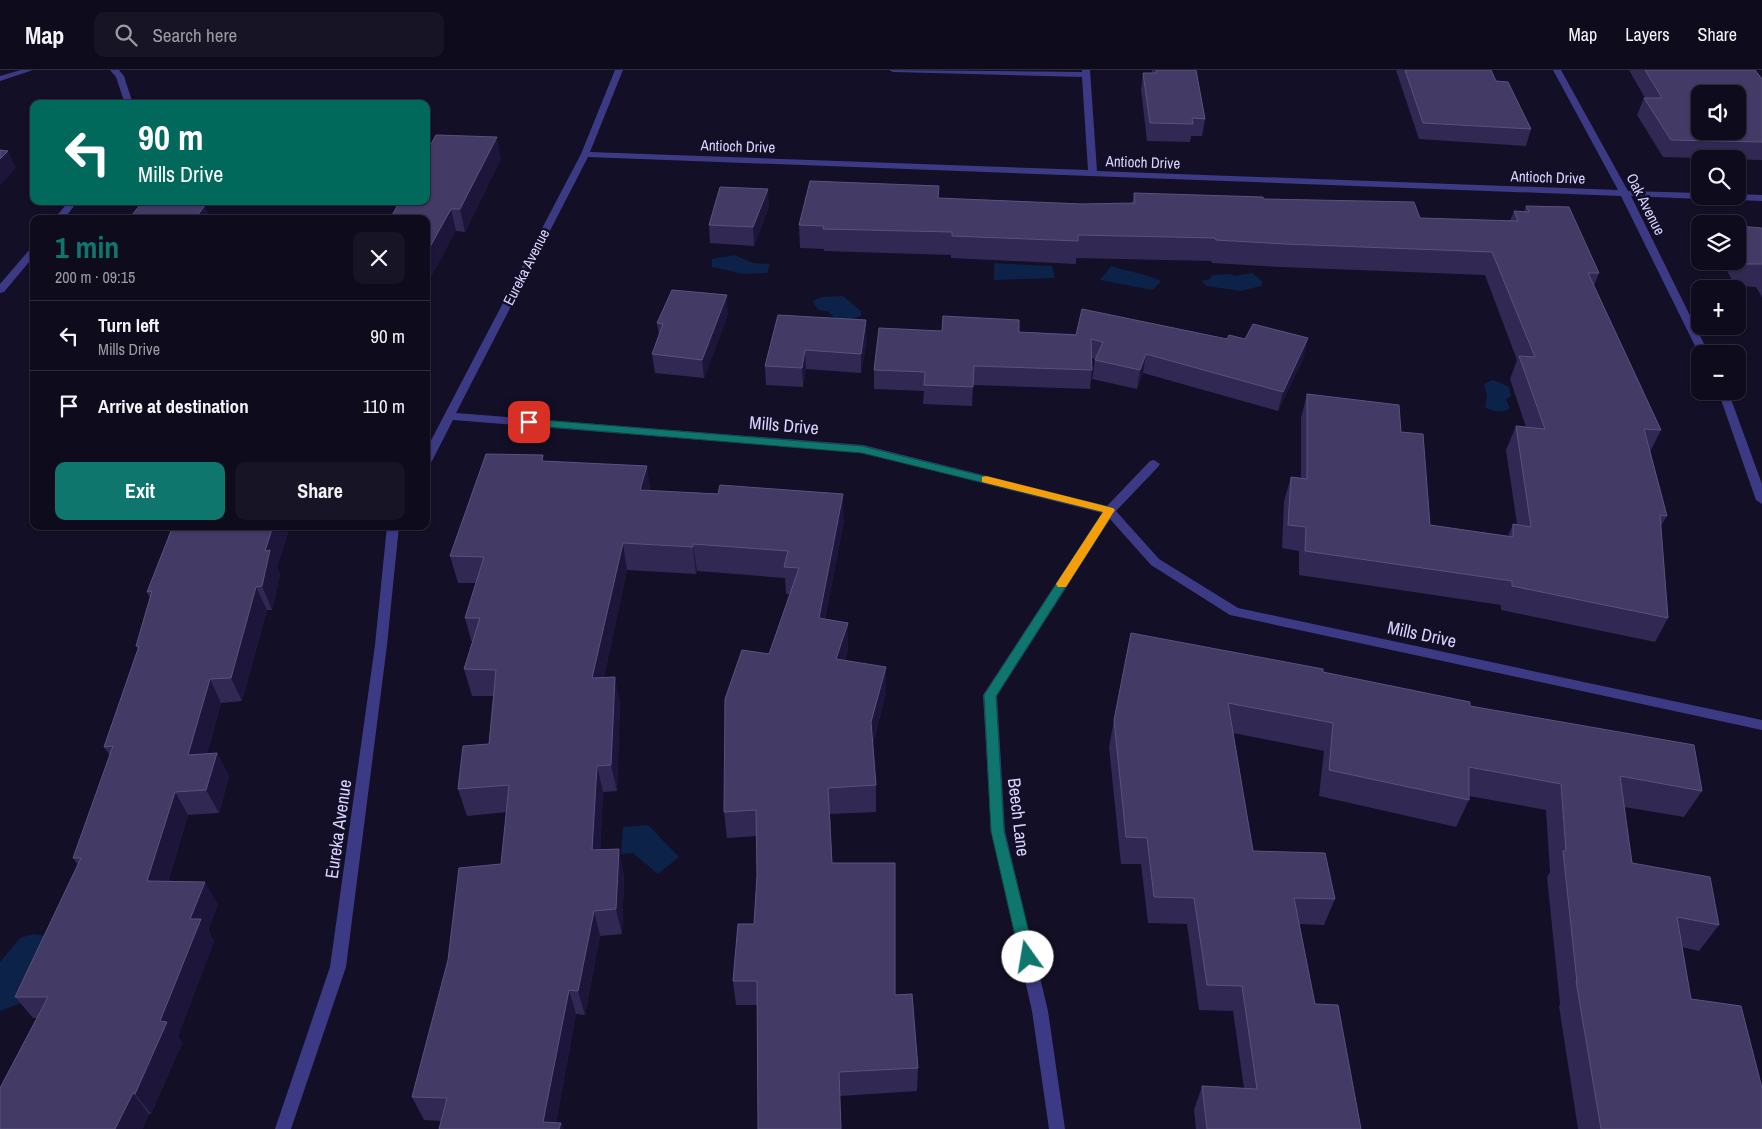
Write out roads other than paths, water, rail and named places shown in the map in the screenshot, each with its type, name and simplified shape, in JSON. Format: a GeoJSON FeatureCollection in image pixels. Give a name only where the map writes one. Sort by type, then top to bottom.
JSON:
{"type":"FeatureCollection","features":[{"type":"Feature","properties":{"kind":"street"},"geometry":{"type":"LineString","coordinates":[[0,79],[29,70]]}},
{"type":"Feature","properties":{"kind":"street"},"geometry":{"type":"LineString","coordinates":[[114,70],[120,76],[127,100]]}},
{"type":"Feature","properties":{"kind":"street","name":"Eureka Avenue"},"geometry":{"type":"LineString","coordinates":[[430,454],[585,154],[619,70]]}},
{"type":"Feature","properties":{"kind":"street"},"geometry":{"type":"LineString","coordinates":[[893,70],[1086,73],[1094,174]]}},
{"type":"Feature","properties":{"kind":"street","name":"Oak Avenue"},"geometry":{"type":"LineString","coordinates":[[1557,70],[1625,194],[1700,345]]}},
{"type":"Feature","properties":{"kind":"street","name":"Antioch Drive"},"geometry":{"type":"LineString","coordinates":[[585,154],[1691,196]]}},
{"type":"Feature","properties":{"kind":"street"},"geometry":{"type":"LineString","coordinates":[[1746,197],[1762,198]]}},
{"type":"Feature","properties":{"kind":"street"},"geometry":{"type":"LineString","coordinates":[[63,215],[71,205]]}},
{"type":"Feature","properties":{"kind":"street"},"geometry":{"type":"LineString","coordinates":[[0,290],[30,255]]}},
{"type":"Feature","properties":{"kind":"street"},"geometry":{"type":"LineString","coordinates":[[1726,400],[1762,500]]}},
{"type":"Feature","properties":{"kind":"street","name":"Mills Drive"},"geometry":{"type":"LineString","coordinates":[[450,416],[862,449],[1109,510],[1155,562],[1234,612],[1762,725]]}},
{"type":"Feature","properties":{"kind":"street"},"geometry":{"type":"LineString","coordinates":[[1109,510],[1154,464]]}},
{"type":"Feature","properties":{"kind":"street","name":"Beech Lane"},"geometry":{"type":"LineString","coordinates":[[1057,1129],[1040,1011],[998,831],[990,695],[1109,510]]}},
{"type":"Feature","properties":{"kind":"street","name":"Eureka Avenue"},"geometry":{"type":"LineString","coordinates":[[283,1129],[338,967],[381,645],[393,530]]}},
{"type":"Feature","properties":{"kind":"water"},"geometry":{"type":"Polygon","coordinates":[[[734,255],[753,263],[770,264],[767,273],[744,274],[712,267],[712,259],[734,255]]]}},
{"type":"Feature","properties":{"kind":"water"},"geometry":{"type":"Polygon","coordinates":[[[994,263],[1052,266],[1055,278],[994,280],[994,263]]]}},
{"type":"Feature","properties":{"kind":"water"},"geometry":{"type":"Polygon","coordinates":[[[1111,266],[1161,281],[1153,290],[1100,280],[1111,266]]]}},
{"type":"Feature","properties":{"kind":"water"},"geometry":{"type":"Polygon","coordinates":[[[1252,273],[1263,282],[1261,286],[1241,291],[1206,286],[1202,281],[1210,279],[1212,275],[1231,274],[1234,276],[1252,273]]]}},
{"type":"Feature","properties":{"kind":"water"},"geometry":{"type":"Polygon","coordinates":[[[843,296],[861,311],[861,316],[848,321],[836,320],[828,311],[817,308],[813,301],[822,297],[843,296]]]}},
{"type":"Feature","properties":{"kind":"water"},"geometry":{"type":"Polygon","coordinates":[[[1493,380],[1509,387],[1511,396],[1506,400],[1510,408],[1507,410],[1498,412],[1485,407],[1487,396],[1484,384],[1493,380]]]}},
{"type":"Feature","properties":{"kind":"water"},"geometry":{"type":"Polygon","coordinates":[[[648,825],[679,857],[658,874],[633,853],[621,854],[623,827],[648,825]]]}},
{"type":"Feature","properties":{"kind":"water"},"geometry":{"type":"Polygon","coordinates":[[[33,934],[45,936],[37,997],[0,1011],[0,962],[20,938],[33,934]]]}}]}
